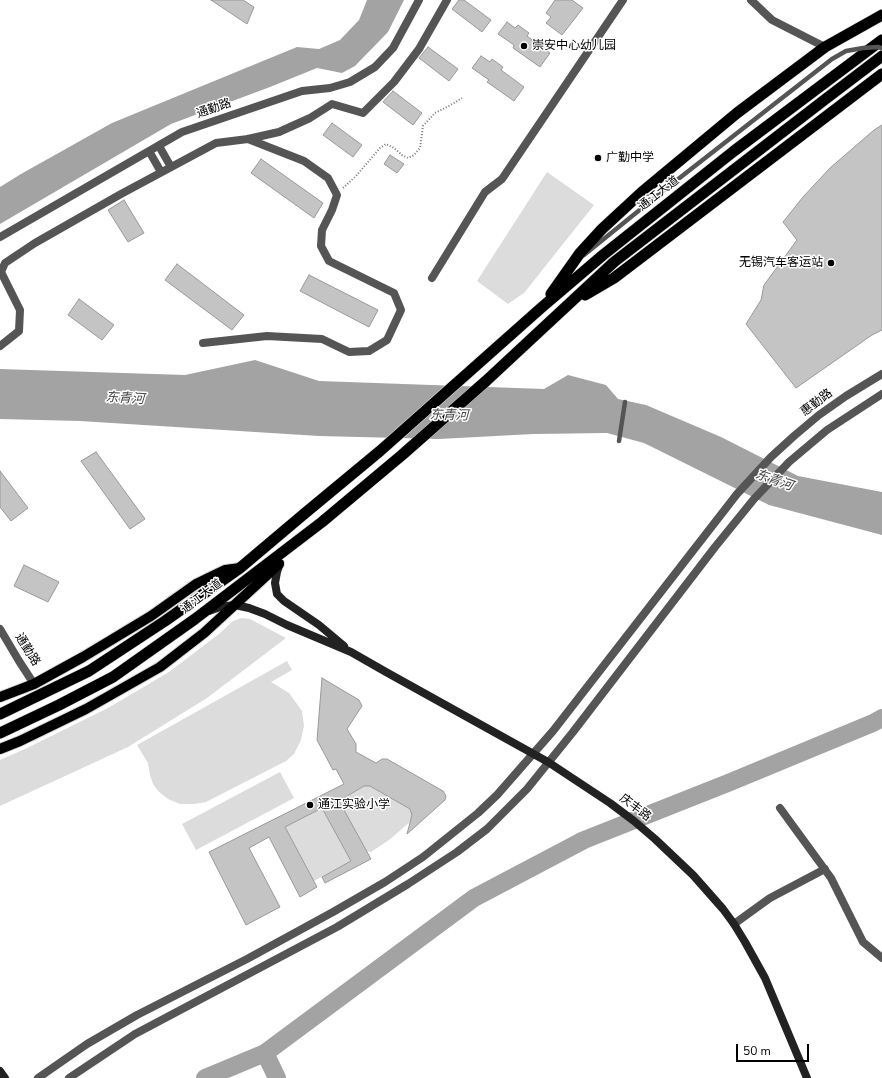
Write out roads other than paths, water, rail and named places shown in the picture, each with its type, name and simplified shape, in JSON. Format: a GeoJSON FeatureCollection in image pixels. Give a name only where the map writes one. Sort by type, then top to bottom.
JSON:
{"type":"FeatureCollection","features":[{"type":"Feature","properties":{"kind":"highway"},"geometry":{"type":"LineString","coordinates":[[541,308],[580,253],[602,229],[642,192],[737,113],[825,47],[882,16]]}},
{"type":"Feature","properties":{"kind":"highway","name":"通江大道"},"geometry":{"type":"LineString","coordinates":[[0,714],[89,671],[165,621],[240,568],[380,451],[541,308],[604,255],[734,151],[882,40]]}},
{"type":"Feature","properties":{"kind":"highway"},"geometry":{"type":"LineString","coordinates":[[567,305],[614,262],[882,56]]}},
{"type":"Feature","properties":{"kind":"highway"},"geometry":{"type":"LineString","coordinates":[[567,305],[614,278],[882,74]]}},
{"type":"Feature","properties":{"kind":"highway","name":"通江大道"},"geometry":{"type":"LineString","coordinates":[[0,733],[113,677],[203,613],[322,522],[402,455],[567,305]]}},
{"type":"Feature","properties":{"kind":"main road"},"geometry":{"type":"LineString","coordinates":[[287,549],[279,564],[277,572],[275,583],[277,594],[284,601],[319,625],[351,652]]}},
{"type":"Feature","properties":{"kind":"main road"},"geometry":{"type":"LineString","coordinates":[[0,749],[86,709],[160,667],[204,633],[279,564]]}},
{"type":"Feature","properties":{"kind":"main road"},"geometry":{"type":"LineString","coordinates":[[0,697],[34,684],[83,657],[151,616],[196,584],[226,570],[240,568]]}},
{"type":"Feature","properties":{"kind":"main road"},"geometry":{"type":"LineString","coordinates":[[203,613],[220,607],[235,605],[249,608],[351,652]]}},
{"type":"Feature","properties":{"kind":"main road","name":"庆丰路"},"geometry":{"type":"LineString","coordinates":[[351,652],[548,762],[634,821],[655,839],[698,881],[723,909],[746,942],[765,978],[807,1078]]}},
{"type":"Feature","properties":{"kind":"main road"},"geometry":{"type":"LineString","coordinates":[[0,1071],[5,1078]]}},
{"type":"Feature","properties":{"kind":"street","name":"通勤路"},"geometry":{"type":"LineString","coordinates":[[0,237],[182,132],[302,91],[330,88],[350,82],[375,67],[393,48],[419,0]]}},
{"type":"Feature","properties":{"kind":"street"},"geometry":{"type":"LineString","coordinates":[[0,346],[19,331],[20,310],[1,272],[5,263],[35,243],[216,142],[279,132],[310,118],[332,104],[363,113],[394,82],[415,54],[447,0]]}},
{"type":"Feature","properties":{"kind":"street"},"geometry":{"type":"LineString","coordinates":[[432,278],[485,192],[502,179],[623,0]]}},
{"type":"Feature","properties":{"kind":"street"},"geometry":{"type":"LineString","coordinates":[[751,0],[772,20],[825,47]]}},
{"type":"Feature","properties":{"kind":"street"},"geometry":{"type":"LineString","coordinates":[[204,343],[267,336],[322,339],[349,352],[369,351],[387,340],[402,310],[394,293],[329,261],[321,246],[322,230],[332,210],[337,195],[328,178],[304,161],[248,138]]}},
{"type":"Feature","properties":{"kind":"street"},"geometry":{"type":"LineString","coordinates":[[159,146],[171,167]]}},
{"type":"Feature","properties":{"kind":"street"},"geometry":{"type":"LineString","coordinates":[[149,151],[161,172]]}},
{"type":"Feature","properties":{"kind":"street","name":"惠勤路"},"geometry":{"type":"LineString","coordinates":[[38,1078],[87,1044],[137,1015],[247,959],[385,882],[423,857],[478,813],[497,795],[558,725],[737,494],[771,457],[819,415],[882,374]]}},
{"type":"Feature","properties":{"kind":"street"},"geometry":{"type":"LineString","coordinates":[[69,1078],[134,1034],[337,926],[408,884],[458,852],[487,829],[527,789],[754,499],[789,462],[827,430],[882,394]]}},
{"type":"Feature","properties":{"kind":"street","name":"通勤路"},"geometry":{"type":"LineString","coordinates":[[0,629],[34,684]]}},
{"type":"Feature","properties":{"kind":"street"},"geometry":{"type":"LineString","coordinates":[[780,808],[831,878],[863,942],[882,958]]}},
{"type":"Feature","properties":{"kind":"street"},"geometry":{"type":"LineString","coordinates":[[734,924],[770,898],[824,869]]}},
{"type":"Feature","properties":{"kind":"lane"},"geometry":{"type":"LineString","coordinates":[[572,265],[668,187],[832,59],[846,51],[863,48],[882,48]]}},
{"type":"Feature","properties":{"kind":"lane"},"geometry":{"type":"LineString","coordinates":[[619,441],[624,402]]}},
{"type":"Feature","properties":{"kind":"water"},"geometry":{"type":"Polygon","coordinates":[[[367,0],[404,0],[388,32],[355,66],[342,73],[317,68],[171,124],[0,224],[0,187],[21,174],[112,123],[297,47],[319,49],[340,40],[359,20],[367,0]]]}},
{"type":"Feature","properties":{"kind":"water","name":"东青河"},"geometry":{"type":"Polygon","coordinates":[[[255,360],[319,381],[544,389],[568,375],[606,385],[618,399],[646,405],[721,437],[798,476],[882,492],[882,535],[769,505],[644,443],[607,433],[533,434],[439,439],[319,436],[80,421],[0,419],[0,369],[185,375],[255,360]]]}},
{"type":"Feature","properties":{"kind":"waterway"},"geometry":{"type":"LineString","coordinates":[[205,1078],[265,1053],[474,898],[584,840],[728,783],[882,718]]}},
{"type":"Feature","properties":{"kind":"waterway"},"geometry":{"type":"LineString","coordinates":[[265,1053],[277,1078]]}},
{"type":"Feature","properties":{"kind":"place","name":"崇安中心幼儿园"},"geometry":{"type":"Point","coordinates":[524,46]}},
{"type":"Feature","properties":{"kind":"place","name":"广勤中学"},"geometry":{"type":"Point","coordinates":[598,158]}},
{"type":"Feature","properties":{"kind":"place","name":"无锡汽车客运站"},"geometry":{"type":"Point","coordinates":[831,263]}},
{"type":"Feature","properties":{"kind":"place","name":"通江实验小学"},"geometry":{"type":"Point","coordinates":[310,805]}}]}
